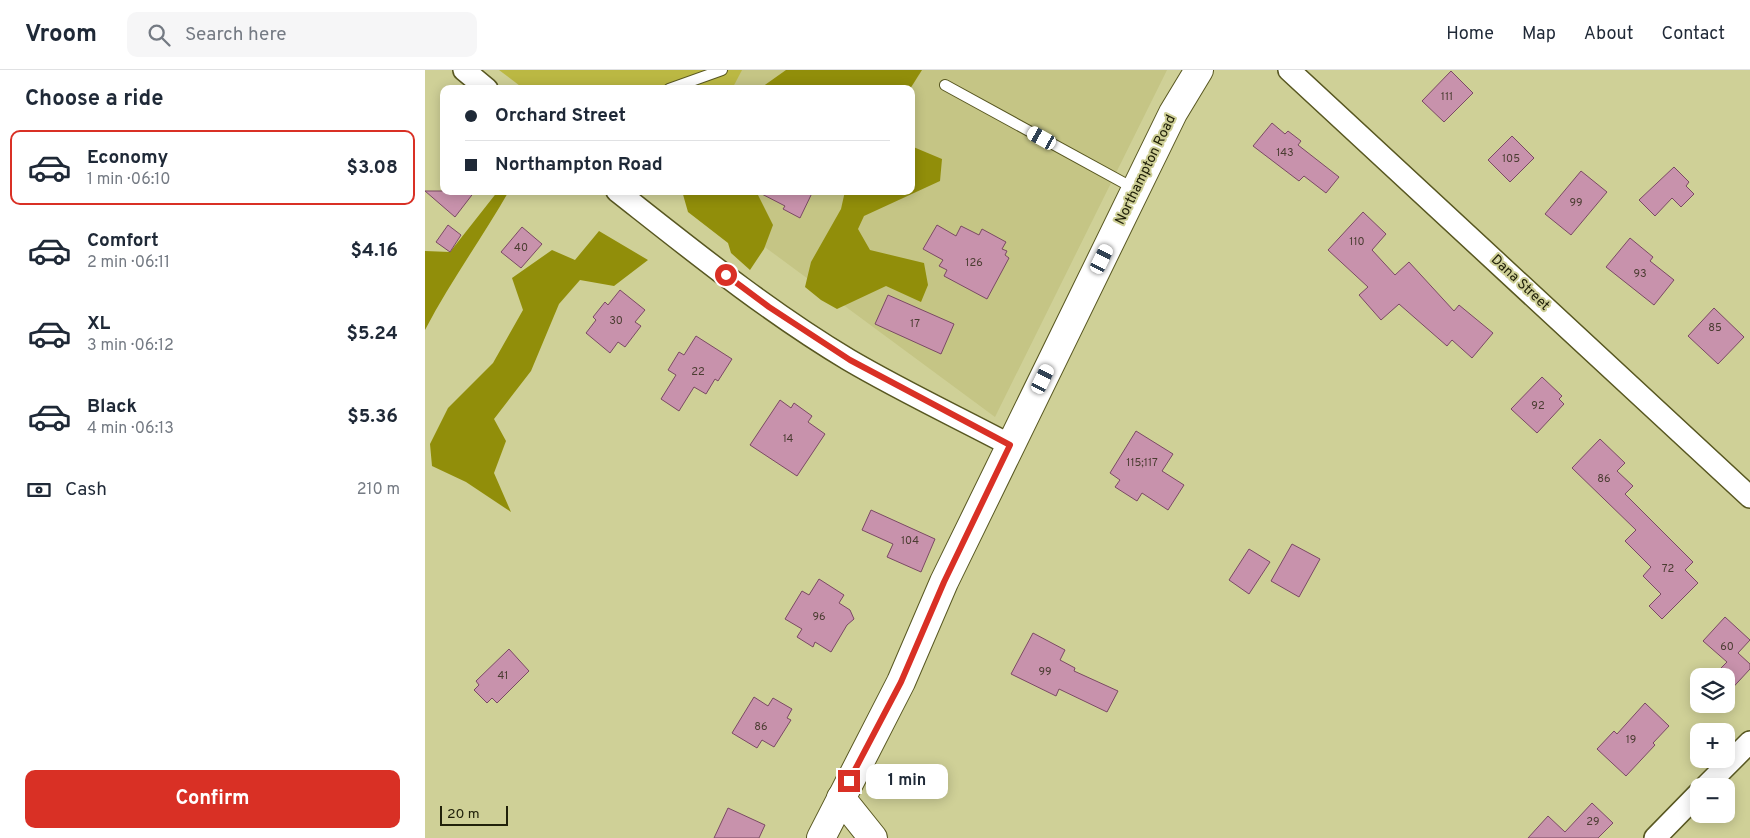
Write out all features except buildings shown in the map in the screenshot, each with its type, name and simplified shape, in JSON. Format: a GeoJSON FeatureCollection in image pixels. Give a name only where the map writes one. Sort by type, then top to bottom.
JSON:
{"type":"FeatureCollection","features":[{"type":"Feature","properties":{"kind":"main road","name":"Northampton Road"},"geometry":{"type":"LineString","coordinates":[[821,838],[901,682],[944,582],[1135,190],[1173,113],[1199,70]]}},
{"type":"Feature","properties":{"kind":"main road"},"geometry":{"type":"LineString","coordinates":[[841,798],[873,838]]}},
{"type":"Feature","properties":{"kind":"street"},"geometry":{"type":"LineString","coordinates":[[463,70],[482,85]]}},
{"type":"Feature","properties":{"kind":"street","name":"Dana Street"},"geometry":{"type":"LineString","coordinates":[[1289,70],[1750,497]]}},
{"type":"Feature","properties":{"kind":"street"},"geometry":{"type":"LineString","coordinates":[[622,195],[769,307],[818,341],[884,380],[1010,445]]}},
{"type":"Feature","properties":{"kind":"street"},"geometry":{"type":"LineString","coordinates":[[1714,778],[1750,742]]}},
{"type":"Feature","properties":{"kind":"street"},"geometry":{"type":"LineString","coordinates":[[1655,838],[1690,802]]}},
{"type":"Feature","properties":{"kind":"lane"},"geometry":{"type":"LineString","coordinates":[[680,85],[722,70]]}},
{"type":"Feature","properties":{"kind":"lane"},"geometry":{"type":"LineString","coordinates":[[945,85],[1135,190]]}},
{"type":"Feature","properties":{"kind":"shaded area"},"geometry":{"type":"Polygon","coordinates":[[[499,70],[742,70],[734,85],[519,85],[499,70]]]}},
{"type":"Feature","properties":{"kind":"shaded area"},"geometry":{"type":"Polygon","coordinates":[[[524,70],[1167,70],[995,417],[694,195],[915,195],[915,85],[545,85],[524,70]]]}},
{"type":"Feature","properties":{"kind":"shaded area"},"geometry":{"type":"Polygon","coordinates":[[[786,70],[922,70],[913,85],[765,85],[786,70]]]}},
{"type":"Feature","properties":{"kind":"shaded area"},"geometry":{"type":"Polygon","coordinates":[[[915,148],[942,159],[940,181],[915,193],[915,148]]]}},
{"type":"Feature","properties":{"kind":"shaded area"},"geometry":{"type":"Polygon","coordinates":[[[495,195],[507,195],[425,330],[425,251],[450,252],[495,195]]]}},
{"type":"Feature","properties":{"kind":"shaded area"},"geometry":{"type":"Polygon","coordinates":[[[683,195],[758,195],[773,225],[764,249],[750,270],[731,253],[728,243],[688,212],[683,195]]]}},
{"type":"Feature","properties":{"kind":"shaded area"},"geometry":{"type":"Polygon","coordinates":[[[844,195],[910,195],[864,216],[858,229],[870,250],[924,263],[928,285],[921,302],[886,286],[837,309],[821,300],[805,287],[811,262],[841,209],[844,195]]]}},
{"type":"Feature","properties":{"kind":"shaded area"},"geometry":{"type":"Polygon","coordinates":[[[599,231],[648,260],[614,286],[580,280],[559,304],[531,371],[494,419],[506,441],[494,473],[511,512],[466,482],[432,466],[430,444],[448,408],[493,363],[523,310],[512,278],[552,250],[575,260],[599,231]]]}},
{"type":"Feature","properties":{"kind":"route"},"geometry":{"type":"LineString","coordinates":[[726,275],[818,341],[884,380],[1010,445],[944,582],[901,682],[849,781]]}}]}
